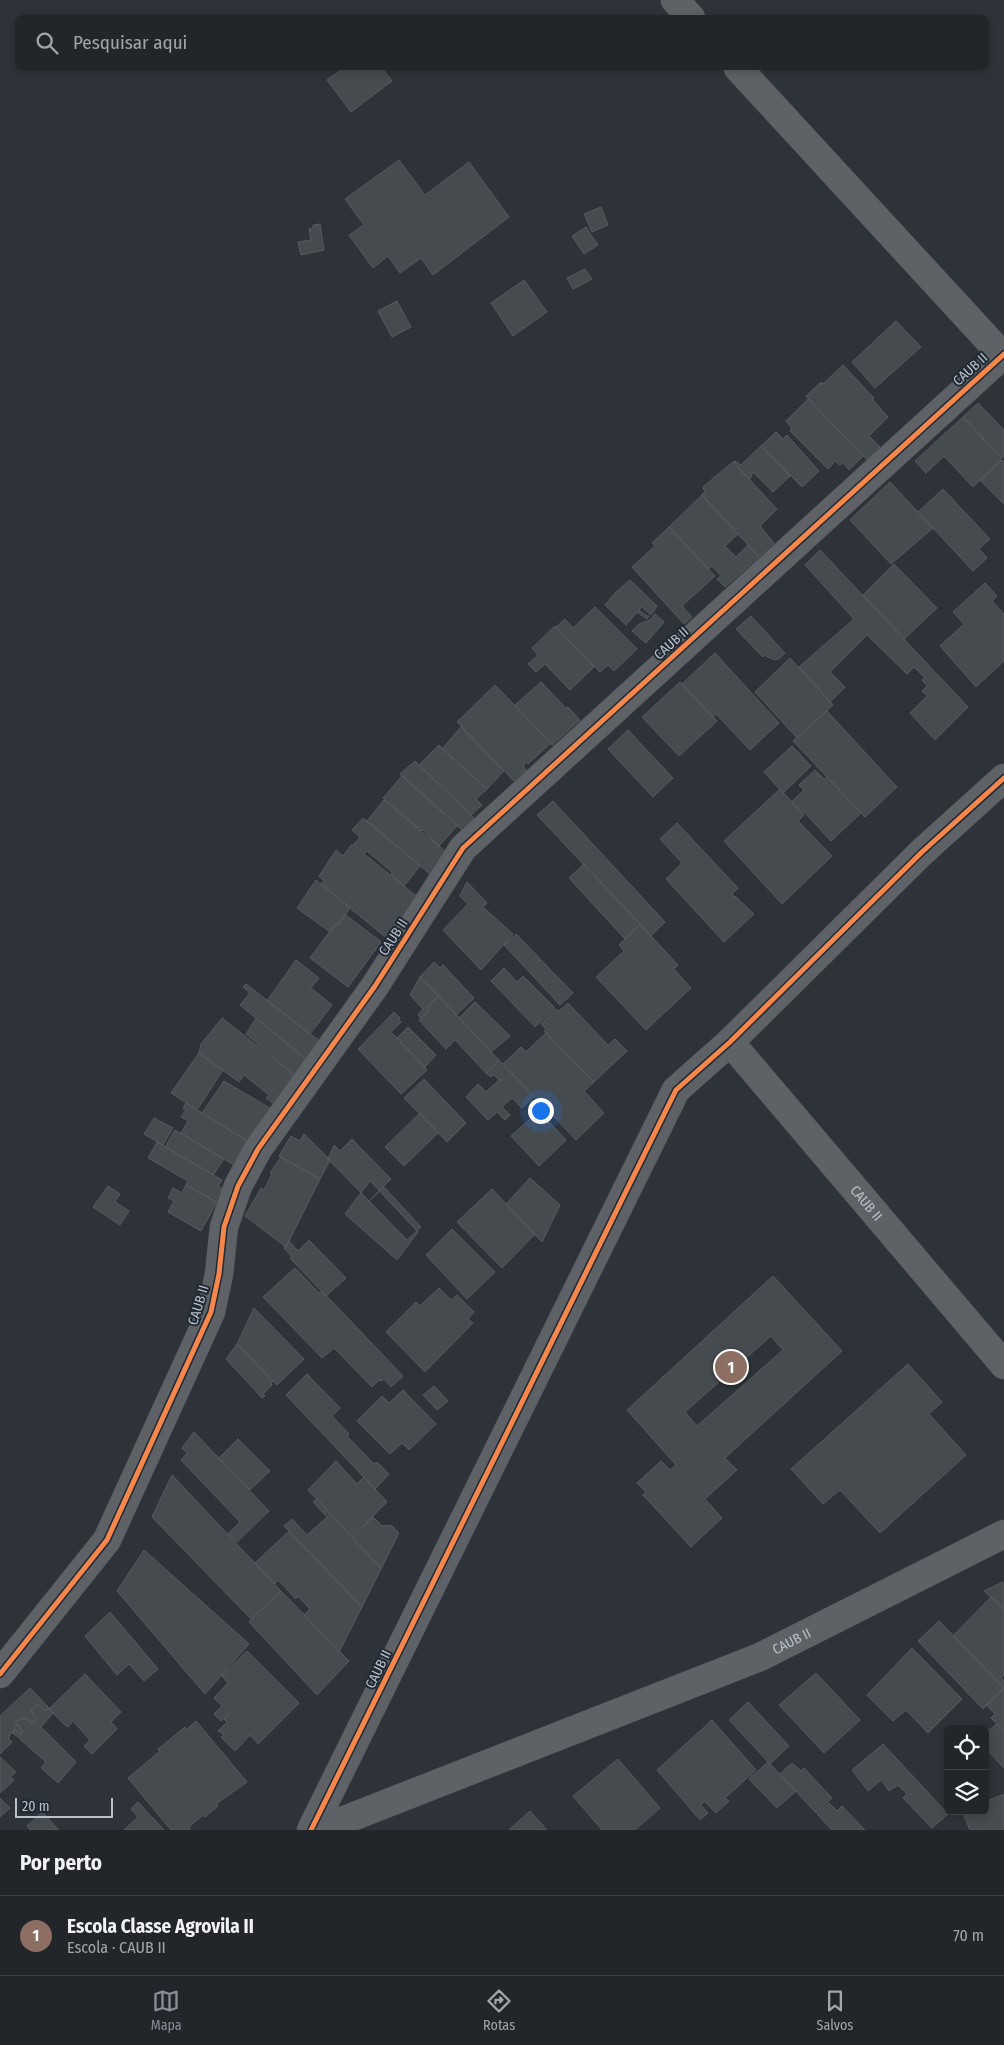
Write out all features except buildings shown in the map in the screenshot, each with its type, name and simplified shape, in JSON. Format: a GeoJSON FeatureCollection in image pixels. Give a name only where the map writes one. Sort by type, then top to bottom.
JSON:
{"type":"FeatureCollection","features":[{"type":"Feature","properties":{"kind":"street"},"geometry":{"type":"LineString","coordinates":[[675,0],[688,15]]}},
{"type":"Feature","properties":{"kind":"street","name":"CAUB II"},"geometry":{"type":"LineString","coordinates":[[0,1674],[107,1540],[211,1312],[224,1227],[238,1186],[258,1149],[375,986],[464,848],[1004,355],[740,70]]}},
{"type":"Feature","properties":{"kind":"street","name":"CAUB II"},"geometry":{"type":"LineString","coordinates":[[311,1830],[676,1090],[730,1042],[922,852],[1004,778]]}},
{"type":"Feature","properties":{"kind":"street","name":"CAUB II"},"geometry":{"type":"LineString","coordinates":[[730,1042],[1004,1365]]}},
{"type":"Feature","properties":{"kind":"street","name":"CAUB II"},"geometry":{"type":"LineString","coordinates":[[319,1830],[760,1656],[1004,1534]]}},
{"type":"Feature","properties":{"kind":"cycle path"},"geometry":{"type":"LineString","coordinates":[[0,1674],[107,1540],[211,1312],[219,1274],[224,1227],[238,1186],[258,1149],[375,986],[463,848],[1004,354]]}},
{"type":"Feature","properties":{"kind":"cycle path"},"geometry":{"type":"LineString","coordinates":[[311,1830],[676,1090],[730,1042],[922,852],[1004,778]]}},
{"type":"Feature","properties":{"kind":"place","name":"Escola Classe Agrovila II"},"geometry":{"type":"Point","coordinates":[731,1367]}}]}
